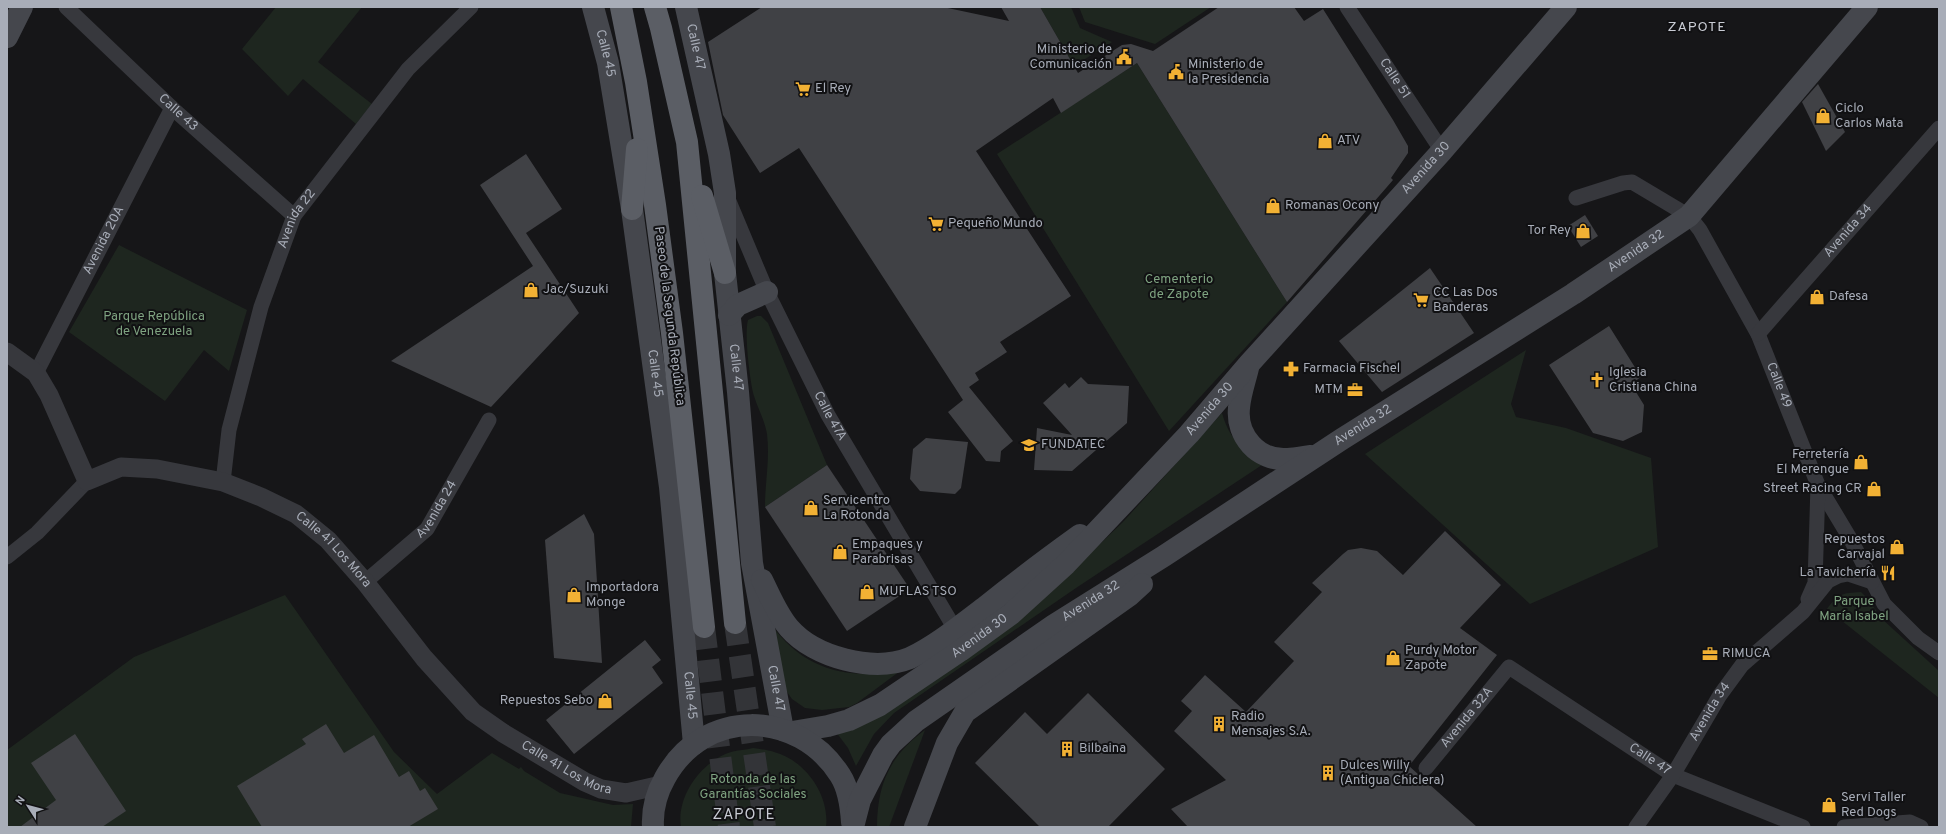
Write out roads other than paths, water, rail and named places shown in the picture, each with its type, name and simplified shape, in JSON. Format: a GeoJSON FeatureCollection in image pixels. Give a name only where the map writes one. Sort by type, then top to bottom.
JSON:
{"type":"FeatureCollection","features":[{"type":"Feature","properties":{"kind":"highway","name":"Paseo de la Segunda República"},"geometry":{"type":"LineString","coordinates":[[621,7],[636,82],[672,333],[704,627]]}},
{"type":"Feature","properties":{"kind":"highway"},"geometry":{"type":"LineString","coordinates":[[655,7],[687,142],[724,273]]}},
{"type":"Feature","properties":{"kind":"highway"},"geometry":{"type":"LineString","coordinates":[[632,210],[640,113]]}},
{"type":"Feature","properties":{"kind":"highway"},"geometry":{"type":"LineString","coordinates":[[687,142],[736,623]]}},
{"type":"Feature","properties":{"kind":"main road","name":"Calle 45"},"geometry":{"type":"LineString","coordinates":[[593,7],[608,63],[632,210],[670,487],[694,744]]}},
{"type":"Feature","properties":{"kind":"main road","name":"Calle 47"},"geometry":{"type":"LineString","coordinates":[[686,7],[719,154],[725,193],[724,273],[738,392],[752,563],[788,731]]}},
{"type":"Feature","properties":{"kind":"main road","name":"Avenida 30"},"geometry":{"type":"LineString","coordinates":[[788,731],[828,726],[849,720],[880,705],[1011,614],[1066,564],[1189,434],[1249,364],[1442,151],[1566,7]]}},
{"type":"Feature","properties":{"kind":"main road","name":"Avenida 32"},"geometry":{"type":"LineString","coordinates":[[853,827],[860,800],[876,766],[891,744],[916,722],[1054,625],[1164,556],[1318,454],[1573,294],[1689,216],[1867,7]]}},
{"type":"Feature","properties":{"kind":"main road"},"geometry":{"type":"LineString","coordinates":[[729,315],[738,305],[767,292]]}},
{"type":"Feature","properties":{"kind":"main road"},"geometry":{"type":"LineString","coordinates":[[1249,364],[1238,415],[1240,426],[1249,443],[1266,456],[1277,459],[1318,454]]}},
{"type":"Feature","properties":{"kind":"main road"},"geometry":{"type":"LineString","coordinates":[[752,563],[788,627],[803,642],[852,662],[890,662],[908,658],[928,648],[956,629],[1097,522],[1113,514]]}},
{"type":"Feature","properties":{"kind":"main road"},"geometry":{"type":"LineString","coordinates":[[915,827],[947,743],[965,712],[1130,595],[1140,586],[1164,556]]}},
{"type":"Feature","properties":{"kind":"main road"},"geometry":{"type":"LineString","coordinates":[[652,826],[655,804],[661,785],[681,756],[694,744],[710,735],[734,727],[746,725],[765,726],[788,731],[825,755],[841,776],[850,801],[853,827]]}},
{"type":"Feature","properties":{"kind":"street","name":"Calle 43"},"geometry":{"type":"LineString","coordinates":[[66,7],[172,108],[294,216]]}},
{"type":"Feature","properties":{"kind":"street","name":"Avenida 22"},"geometry":{"type":"LineString","coordinates":[[223,482],[229,430],[261,306],[294,216],[408,69],[472,7]]}},
{"type":"Feature","properties":{"kind":"street","name":"Calle 51"},"geometry":{"type":"LineString","coordinates":[[1347,7],[1442,151]]}},
{"type":"Feature","properties":{"kind":"street","name":"Avenida 20A"},"geometry":{"type":"LineString","coordinates":[[36,373],[172,108]]}},
{"type":"Feature","properties":{"kind":"street","name":"Avenida 34"},"geometry":{"type":"LineString","coordinates":[[1758,334],[1939,128]]}},
{"type":"Feature","properties":{"kind":"street","name":"Calle 49"},"geometry":{"type":"LineString","coordinates":[[1576,198],[1623,183],[1632,182],[1689,216],[1700,230],[1758,334],[1818,485],[1851,540],[1884,604],[1918,638],[1939,653]]}},
{"type":"Feature","properties":{"kind":"street","name":"Calle 47A"},"geometry":{"type":"LineString","coordinates":[[725,193],[767,292],[828,415],[956,629]]}},
{"type":"Feature","properties":{"kind":"street"},"geometry":{"type":"LineString","coordinates":[[7,352],[36,373],[49,395],[87,481],[37,533],[7,557]]}},
{"type":"Feature","properties":{"kind":"street","name":"Avenida 24"},"geometry":{"type":"LineString","coordinates":[[365,582],[427,529],[490,420]]}},
{"type":"Feature","properties":{"kind":"street","name":"Calle 41 Los Mora"},"geometry":{"type":"LineString","coordinates":[[87,481],[121,467],[157,469],[223,482],[261,497],[296,514],[328,540],[365,582],[424,658],[473,712],[503,733],[585,782],[601,789],[626,793],[661,785]]}},
{"type":"Feature","properties":{"kind":"street","name":"Avenida 34"},"geometry":{"type":"LineString","coordinates":[[1803,612],[1815,583],[1818,485]]}},
{"type":"Feature","properties":{"kind":"street","name":"Avenida 34"},"geometry":{"type":"LineString","coordinates":[[1636,827],[1673,775],[1720,695],[1742,665],[1803,612],[1828,581],[1838,576],[1848,574],[1872,582]]}},
{"type":"Feature","properties":{"kind":"street","name":"Calle 47"},"geometry":{"type":"LineString","coordinates":[[1508,667],[1673,775],[1803,827]]}},
{"type":"Feature","properties":{"kind":"street","name":"Avenida 32A"},"geometry":{"type":"LineString","coordinates":[[1426,768],[1508,667]]}},
{"type":"Feature","properties":{"kind":"street"},"geometry":{"type":"LineString","coordinates":[[1844,827],[1910,822],[1921,827]]}},
{"type":"Feature","properties":{"kind":"tunnel"},"geometry":{"type":"LineString","coordinates":[[735,623],[765,827]]}},
{"type":"Feature","properties":{"kind":"tunnel"},"geometry":{"type":"LineString","coordinates":[[704,627],[729,827]]}},
{"type":"Feature","properties":{"kind":"place","name":"Ministerio de Comunicación"},"geometry":{"type":"Point","coordinates":[1124,57]}},
{"type":"Feature","properties":{"kind":"place","name":"Ministerio de la Presidencia"},"geometry":{"type":"Point","coordinates":[1176,72]}},
{"type":"Feature","properties":{"kind":"place","name":"El Rey"},"geometry":{"type":"Point","coordinates":[803,89]}},
{"type":"Feature","properties":{"kind":"place","name":"Ciclo Carlos Mata"},"geometry":{"type":"Point","coordinates":[1823,116]}},
{"type":"Feature","properties":{"kind":"place","name":"ATV"},"geometry":{"type":"Point","coordinates":[1325,141]}},
{"type":"Feature","properties":{"kind":"place","name":"Romanas Ocony"},"geometry":{"type":"Point","coordinates":[1273,206]}},
{"type":"Feature","properties":{"kind":"place","name":"Pequeño Mundo"},"geometry":{"type":"Point","coordinates":[936,224]}},
{"type":"Feature","properties":{"kind":"place","name":"Tor Rey"},"geometry":{"type":"Point","coordinates":[1583,231]}},
{"type":"Feature","properties":{"kind":"place","name":"Jac/Suzuki"},"geometry":{"type":"Point","coordinates":[531,290]}},
{"type":"Feature","properties":{"kind":"place","name":"Dafesa"},"geometry":{"type":"Point","coordinates":[1817,297]}},
{"type":"Feature","properties":{"kind":"place","name":"CC Las Dos Banderas"},"geometry":{"type":"Point","coordinates":[1421,300]}},
{"type":"Feature","properties":{"kind":"place","name":"Farmacia Fischel"},"geometry":{"type":"Point","coordinates":[1291,369]}},
{"type":"Feature","properties":{"kind":"place","name":"Iglesia Cristiana China"},"geometry":{"type":"Point","coordinates":[1597,380]}},
{"type":"Feature","properties":{"kind":"place","name":"MTM"},"geometry":{"type":"Point","coordinates":[1355,390]}},
{"type":"Feature","properties":{"kind":"place","name":"FUNDATEC"},"geometry":{"type":"Point","coordinates":[1029,445]}},
{"type":"Feature","properties":{"kind":"place","name":"Ferretería El Merengue"},"geometry":{"type":"Point","coordinates":[1861,462]}},
{"type":"Feature","properties":{"kind":"place","name":"Street Racing CR"},"geometry":{"type":"Point","coordinates":[1874,489]}},
{"type":"Feature","properties":{"kind":"place","name":"Servicentro La Rotonda"},"geometry":{"type":"Point","coordinates":[811,508]}},
{"type":"Feature","properties":{"kind":"place","name":"Repuestos Carvajal"},"geometry":{"type":"Point","coordinates":[1897,547]}},
{"type":"Feature","properties":{"kind":"place","name":"Empaques y Parabrisas"},"geometry":{"type":"Point","coordinates":[840,552]}},
{"type":"Feature","properties":{"kind":"place","name":"La Tavichería"},"geometry":{"type":"Point","coordinates":[1888,573]}},
{"type":"Feature","properties":{"kind":"place","name":"MUFLAS TSO"},"geometry":{"type":"Point","coordinates":[867,592]}},
{"type":"Feature","properties":{"kind":"place","name":"Importadora Monge"},"geometry":{"type":"Point","coordinates":[574,595]}},
{"type":"Feature","properties":{"kind":"place","name":"RIMUCA"},"geometry":{"type":"Point","coordinates":[1710,654]}},
{"type":"Feature","properties":{"kind":"place","name":"Purdy Motor Zapote"},"geometry":{"type":"Point","coordinates":[1393,658]}},
{"type":"Feature","properties":{"kind":"place","name":"Repuestos Sebo"},"geometry":{"type":"Point","coordinates":[605,701]}},
{"type":"Feature","properties":{"kind":"place","name":"Radio Mensajes S.A."},"geometry":{"type":"Point","coordinates":[1219,724]}},
{"type":"Feature","properties":{"kind":"place","name":"Bilbaina"},"geometry":{"type":"Point","coordinates":[1067,749]}},
{"type":"Feature","properties":{"kind":"place","name":"Dulces Willy (Antigua Chiclera)"},"geometry":{"type":"Point","coordinates":[1328,773]}},
{"type":"Feature","properties":{"kind":"place","name":"Servi Taller Red Dogs"},"geometry":{"type":"Point","coordinates":[1829,805]}},
{"type":"Feature","properties":{"kind":"district","name":"ZAPOTE"},"geometry":{"type":"Point","coordinates":[1697,27]}},
{"type":"Feature","properties":{"kind":"district","name":"ZAPOTE"},"geometry":{"type":"Point","coordinates":[744,815]}},
{"type":"Feature","properties":{"kind":"park label","name":"Cementerio de Zapote"},"geometry":{"type":"Point","coordinates":[1179,288]}},
{"type":"Feature","properties":{"kind":"park label","name":"Parque República de Venezuela"},"geometry":{"type":"Point","coordinates":[154,324]}},
{"type":"Feature","properties":{"kind":"park label","name":"Parque María Isabel"},"geometry":{"type":"Point","coordinates":[1854,610]}},
{"type":"Feature","properties":{"kind":"park label","name":"Rotonda de las Garantías Sociales"},"geometry":{"type":"Point","coordinates":[753,788]}}]}
